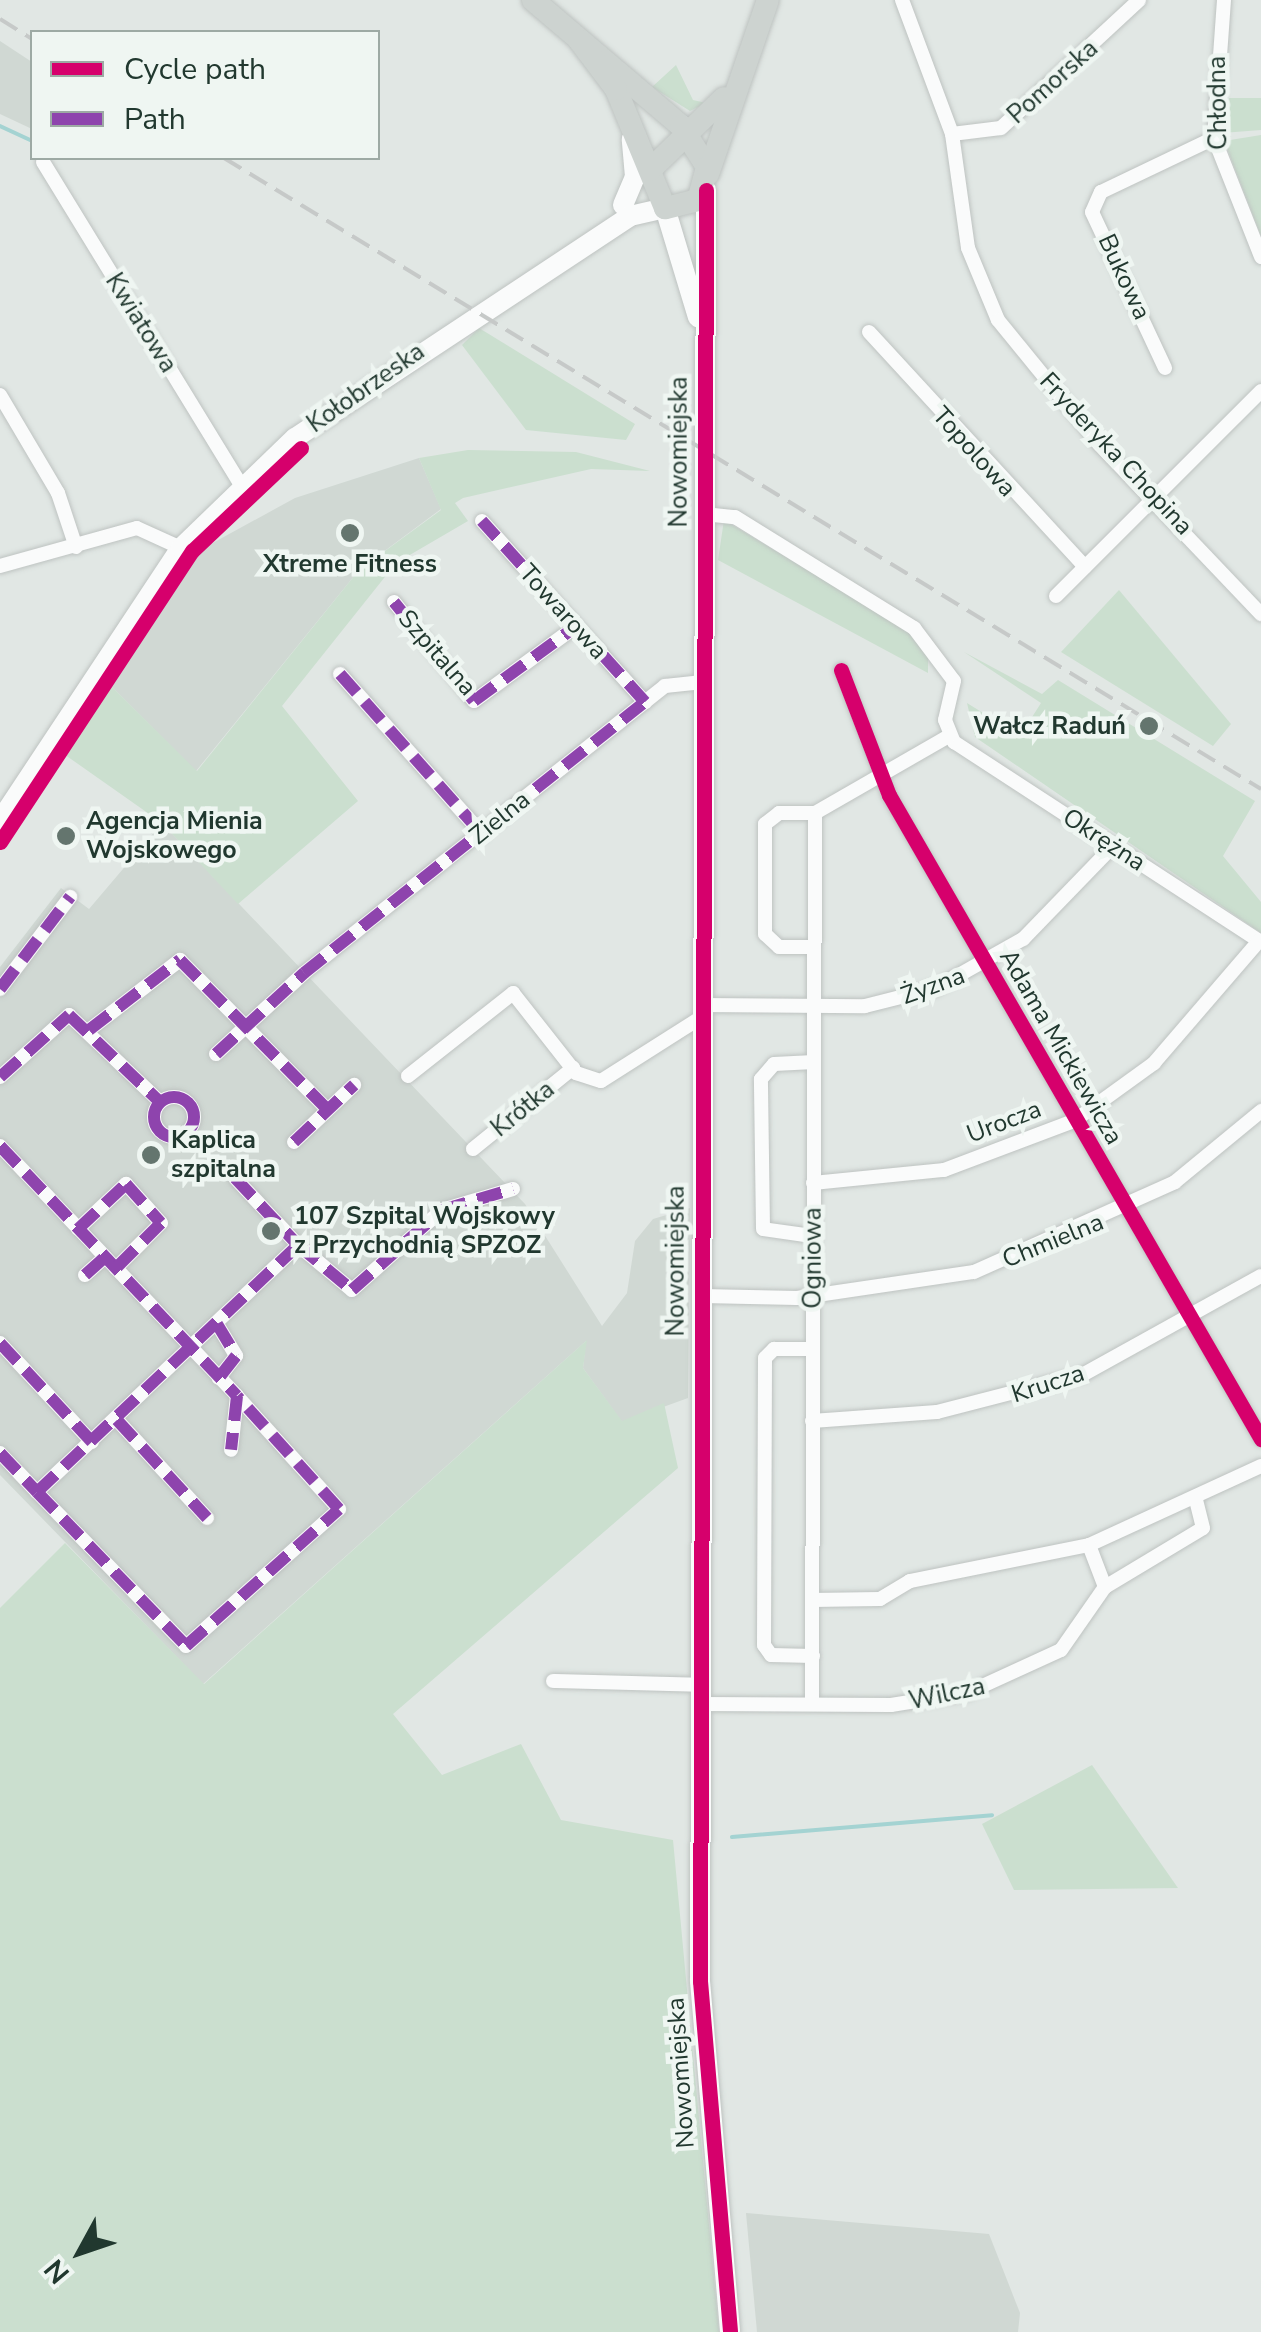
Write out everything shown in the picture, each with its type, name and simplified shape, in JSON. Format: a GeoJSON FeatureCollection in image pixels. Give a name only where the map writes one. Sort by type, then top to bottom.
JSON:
{"type":"FeatureCollection","features":[{"type":"Feature","properties":{"kind":"main road"},"geometry":{"type":"LineString","coordinates":[[532,0],[687,135],[707,182]]}},
{"type":"Feature","properties":{"kind":"main road"},"geometry":{"type":"LineString","coordinates":[[579,40],[629,118],[665,208],[707,182],[730,92],[768,0]]}},
{"type":"Feature","properties":{"kind":"main road"},"geometry":{"type":"LineString","coordinates":[[650,170],[730,92]]}},
{"type":"Feature","properties":{"kind":"street","name":"Fryderyka Chopina"},"geometry":{"type":"LineString","coordinates":[[902,0],[952,134],[968,248],[986,300],[1081,423],[1261,614]]}},
{"type":"Feature","properties":{"kind":"street","name":"Pomorska"},"geometry":{"type":"LineString","coordinates":[[952,134],[1001,128],[1140,0]]}},
{"type":"Feature","properties":{"kind":"street","name":"Chłodna"},"geometry":{"type":"LineString","coordinates":[[1224,0],[1214,138],[1261,257]]}},
{"type":"Feature","properties":{"kind":"street"},"geometry":{"type":"LineString","coordinates":[[623,204],[635,169],[629,118]]}},
{"type":"Feature","properties":{"kind":"street","name":"Bukowa"},"geometry":{"type":"LineString","coordinates":[[1166,368],[1092,212],[1101,192],[1214,138]]}},
{"type":"Feature","properties":{"kind":"street","name":"Kwiatowa"},"geometry":{"type":"LineString","coordinates":[[43,162],[240,484]]}},
{"type":"Feature","properties":{"kind":"street","name":"Kołobrzeska"},"geometry":{"type":"LineString","coordinates":[[0,821],[181,548],[240,484],[593,235],[650,170]]}},
{"type":"Feature","properties":{"kind":"street","name":"Nowomiejska"},"geometry":{"type":"LineString","coordinates":[[707,182],[700,1981],[730,2332]]}},
{"type":"Feature","properties":{"kind":"street","name":"Nowomiejska"},"geometry":{"type":"LineString","coordinates":[[665,208],[704,348]]}},
{"type":"Feature","properties":{"kind":"street","name":"Kołobrzeska"},"geometry":{"type":"LineString","coordinates":[[593,235],[665,208]]}},
{"type":"Feature","properties":{"kind":"street","name":"Topolowa"},"geometry":{"type":"LineString","coordinates":[[869,332],[1085,568]]}},
{"type":"Feature","properties":{"kind":"street"},"geometry":{"type":"LineString","coordinates":[[1056,596],[1261,391]]}},
{"type":"Feature","properties":{"kind":"street"},"geometry":{"type":"LineString","coordinates":[[0,395],[58,493],[76,547]]}},
{"type":"Feature","properties":{"kind":"street"},"geometry":{"type":"LineString","coordinates":[[704,514],[735,518],[925,636],[954,681],[949,736],[815,813],[779,813],[764,824],[764,934],[779,947],[814,948]]}},
{"type":"Feature","properties":{"kind":"street","name":"Towarowa"},"geometry":{"type":"LineString","coordinates":[[482,520],[645,702]]}},
{"type":"Feature","properties":{"kind":"street"},"geometry":{"type":"LineString","coordinates":[[0,566],[138,528],[181,548]]}},
{"type":"Feature","properties":{"kind":"street","name":"Szpitalna"},"geometry":{"type":"LineString","coordinates":[[394,602],[474,701],[576,628]]}},
{"type":"Feature","properties":{"kind":"street","name":"Adama Mickiewicza"},"geometry":{"type":"LineString","coordinates":[[841,670],[887,772],[889,795],[1190,1323],[1261,1439]]}},
{"type":"Feature","properties":{"kind":"street"},"geometry":{"type":"LineString","coordinates":[[340,674],[482,834]]}},
{"type":"Feature","properties":{"kind":"street","name":"Zielna"},"geometry":{"type":"LineString","coordinates":[[216,1054],[304,973],[665,686],[703,682]]}},
{"type":"Feature","properties":{"kind":"street","name":"Okrężna"},"geometry":{"type":"LineString","coordinates":[[949,736],[1260,942]]}},
{"type":"Feature","properties":{"kind":"street","name":"Ogniowa"},"geometry":{"type":"LineString","coordinates":[[812,1703],[815,813]]}},
{"type":"Feature","properties":{"kind":"street","name":"Żyzna"},"geometry":{"type":"LineString","coordinates":[[702,1011],[897,1001],[986,966],[1049,917],[1114,846]]}},
{"type":"Feature","properties":{"kind":"street"},"geometry":{"type":"LineString","coordinates":[[0,989],[70,898]]}},
{"type":"Feature","properties":{"kind":"street","name":"Urocza"},"geometry":{"type":"LineString","coordinates":[[813,1183],[944,1170],[1074,1121],[1154,1063],[1260,942]]}},
{"type":"Feature","properties":{"kind":"street"},"geometry":{"type":"LineString","coordinates":[[89,1030],[173,960],[248,1025],[328,1110]]}},
{"type":"Feature","properties":{"kind":"street"},"geometry":{"type":"LineString","coordinates":[[408,1076],[513,993],[572,1068],[615,1077],[702,1011]]}},
{"type":"Feature","properties":{"kind":"street"},"geometry":{"type":"LineString","coordinates":[[0,1077],[60,1018],[89,1030],[160,1102]]}},
{"type":"Feature","properties":{"kind":"street"},"geometry":{"type":"LineString","coordinates":[[812,1236],[763,1228],[761,1079],[774,1064],[814,1062]]}},
{"type":"Feature","properties":{"kind":"street","name":"Krótka"},"geometry":{"type":"LineString","coordinates":[[474,1148],[572,1068]]}},
{"type":"Feature","properties":{"kind":"street"},"geometry":{"type":"LineString","coordinates":[[294,1142],[354,1084]]}},
{"type":"Feature","properties":{"kind":"street","name":"Chmielna"},"geometry":{"type":"LineString","coordinates":[[702,1296],[813,1295],[974,1272],[1126,1210],[1205,1164],[1261,1111]]}},
{"type":"Feature","properties":{"kind":"street"},"geometry":{"type":"LineString","coordinates":[[0,1146],[340,1509],[186,1646],[0,1452]]}},
{"type":"Feature","properties":{"kind":"street"},"geometry":{"type":"LineString","coordinates":[[234,1178],[298,1245],[352,1290],[442,1210],[513,1189]]}},
{"type":"Feature","properties":{"kind":"street"},"geometry":{"type":"LineString","coordinates":[[78,1229],[126,1184],[161,1223],[111,1263],[85,1276]]}},
{"type":"Feature","properties":{"kind":"street"},"geometry":{"type":"LineString","coordinates":[[37,1492],[298,1245]]}},
{"type":"Feature","properties":{"kind":"street","name":"Krucza"},"geometry":{"type":"LineString","coordinates":[[812,1421],[988,1403],[1084,1374],[1190,1323],[1261,1276]]}},
{"type":"Feature","properties":{"kind":"street"},"geometry":{"type":"LineString","coordinates":[[217,1324],[236,1356],[219,1378]]}},
{"type":"Feature","properties":{"kind":"street"},"geometry":{"type":"LineString","coordinates":[[0,1343],[92,1442]]}},
{"type":"Feature","properties":{"kind":"street"},"geometry":{"type":"LineString","coordinates":[[813,1656],[772,1655],[764,1626],[765,1358],[774,1349],[814,1349]]}},
{"type":"Feature","properties":{"kind":"street"},"geometry":{"type":"LineString","coordinates":[[231,1450],[236,1396]]}},
{"type":"Feature","properties":{"kind":"street"},"geometry":{"type":"LineString","coordinates":[[117,1420],[207,1518]]}},
{"type":"Feature","properties":{"kind":"street"},"geometry":{"type":"LineString","coordinates":[[812,1600],[880,1599],[910,1580],[950,1576],[1089,1544],[1196,1499],[1261,1466]]}},
{"type":"Feature","properties":{"kind":"street"},"geometry":{"type":"LineString","coordinates":[[1089,1544],[1105,1587],[1202,1528],[1196,1499]]}},
{"type":"Feature","properties":{"kind":"street","name":"Wilcza"},"geometry":{"type":"LineString","coordinates":[[553,1681],[812,1703],[930,1702],[1008,1680],[1082,1630],[1105,1587]]}},
{"type":"Feature","properties":{"kind":"shaded area"},"geometry":{"type":"Polygon","coordinates":[[[0,41],[30,61],[30,128],[0,114],[0,41]]]}},
{"type":"Feature","properties":{"kind":"shaded area"},"geometry":{"type":"Polygon","coordinates":[[[419,458],[441,509],[359,570],[196,771],[108,683],[200,550],[295,498],[419,458]]]}},
{"type":"Feature","properties":{"kind":"shaded area","name":"107 Szpital Wojskowy z Przychodnią SPZOZ"},"geometry":{"type":"Polygon","coordinates":[[[162,823],[525,1204],[602,1326],[627,1293],[635,1241],[653,1219],[690,1208],[688,1398],[622,1422],[583,1368],[586,1341],[203,1684],[0,1475],[0,967],[61,888],[89,909],[162,823]]]}},
{"type":"Feature","properties":{"kind":"shaded area"},"geometry":{"type":"Polygon","coordinates":[[[746,2213],[989,2234],[1020,2313],[1018,2332],[757,2332],[746,2213]]]}},
{"type":"Feature","properties":{"kind":"green space"},"geometry":{"type":"Polygon","coordinates":[[[676,65],[693,100],[706,103],[690,111],[652,87],[676,65]]]}},
{"type":"Feature","properties":{"kind":"green space"},"geometry":{"type":"Polygon","coordinates":[[[1229,98],[1261,98],[1261,130],[1222,133],[1229,98]]]}},
{"type":"Feature","properties":{"kind":"green space"},"geometry":{"type":"Polygon","coordinates":[[[1261,135],[1261,236],[1224,141],[1261,135]]]}},
{"type":"Feature","properties":{"kind":"green space"},"geometry":{"type":"Polygon","coordinates":[[[479,328],[635,424],[626,440],[526,430],[462,345],[479,328]]]}},
{"type":"Feature","properties":{"kind":"green space"},"geometry":{"type":"Polygon","coordinates":[[[468,450],[576,452],[650,471],[591,469],[463,498],[455,503],[468,521],[396,563],[282,706],[358,801],[238,904],[162,823],[61,752],[108,683],[197,771],[359,570],[441,510],[419,458],[468,450]]]}},
{"type":"Feature","properties":{"kind":"green space"},"geometry":{"type":"Polygon","coordinates":[[[724,520],[928,642],[928,673],[718,560],[724,520]]]}},
{"type":"Feature","properties":{"kind":"green space"},"geometry":{"type":"Polygon","coordinates":[[[1119,590],[1231,724],[1213,746],[1061,652],[1119,590]]]}},
{"type":"Feature","properties":{"kind":"green space"},"geometry":{"type":"Polygon","coordinates":[[[964,652],[1042,694],[1058,680],[1255,801],[1223,856],[1261,902],[1261,933],[975,737],[967,703],[1020,736],[1041,703],[964,652]]]}},
{"type":"Feature","properties":{"kind":"green space"},"geometry":{"type":"Polygon","coordinates":[[[587,1340],[583,1368],[622,1421],[664,1403],[678,1468],[393,1714],[442,1775],[521,1744],[561,1820],[673,1840],[719,2332],[0,2332],[0,1608],[65,1543],[204,1684],[587,1340]]]}},
{"type":"Feature","properties":{"kind":"green space"},"geometry":{"type":"Polygon","coordinates":[[[1092,1765],[1178,1888],[1014,1890],[982,1824],[1092,1765]]]}},
{"type":"Feature","properties":{"kind":"waterway"},"geometry":{"type":"LineString","coordinates":[[0,126],[30,140]]}},
{"type":"Feature","properties":{"kind":"waterway"},"geometry":{"type":"LineString","coordinates":[[732,1837],[992,1815]]}},
{"type":"Feature","properties":{"kind":"railway"},"geometry":{"type":"LineString","coordinates":[[0,19],[30,38]]}},
{"type":"Feature","properties":{"kind":"railway"},"geometry":{"type":"LineString","coordinates":[[227,160],[1261,789]]}},
{"type":"Feature","properties":{"kind":"marked path"},"geometry":{"type":"LineString","coordinates":[[216,1054],[304,973],[645,702],[482,521]]}},
{"type":"Feature","properties":{"kind":"marked path"},"geometry":{"type":"LineString","coordinates":[[394,602],[474,701],[575,627]]}},
{"type":"Feature","properties":{"kind":"marked path"},"geometry":{"type":"LineString","coordinates":[[340,674],[482,834]]}},
{"type":"Feature","properties":{"kind":"marked path"},"geometry":{"type":"LineString","coordinates":[[0,989],[70,897]]}},
{"type":"Feature","properties":{"kind":"marked path"},"geometry":{"type":"LineString","coordinates":[[89,1030],[180,960],[327,1109]]}},
{"type":"Feature","properties":{"kind":"marked path"},"geometry":{"type":"LineString","coordinates":[[0,1077],[69,1015],[160,1102]]}},
{"type":"Feature","properties":{"kind":"marked path"},"geometry":{"type":"LineString","coordinates":[[294,1142],[354,1085]]}},
{"type":"Feature","properties":{"kind":"marked path"},"geometry":{"type":"LineString","coordinates":[[174,1097],[188,1103],[194,1117],[188,1131],[174,1137],[160,1131],[154,1117],[160,1103],[174,1097]]}},
{"type":"Feature","properties":{"kind":"marked path"},"geometry":{"type":"LineString","coordinates":[[0,1146],[237,1396],[231,1450]]}},
{"type":"Feature","properties":{"kind":"marked path"},"geometry":{"type":"LineString","coordinates":[[235,1178],[298,1245]]}},
{"type":"Feature","properties":{"kind":"marked path"},"geometry":{"type":"LineString","coordinates":[[78,1229],[126,1184],[161,1223],[116,1268]]}},
{"type":"Feature","properties":{"kind":"marked path"},"geometry":{"type":"LineString","coordinates":[[0,1453],[37,1492],[298,1245],[352,1290],[442,1210],[513,1189]]}},
{"type":"Feature","properties":{"kind":"marked path"},"geometry":{"type":"LineString","coordinates":[[85,1275],[105,1257]]}},
{"type":"Feature","properties":{"kind":"marked path"},"geometry":{"type":"LineString","coordinates":[[217,1324],[236,1356],[219,1378]]}},
{"type":"Feature","properties":{"kind":"marked path"},"geometry":{"type":"LineString","coordinates":[[0,1343],[92,1442]]}},
{"type":"Feature","properties":{"kind":"marked path"},"geometry":{"type":"LineString","coordinates":[[37,1492],[186,1646],[339,1509],[237,1396]]}},
{"type":"Feature","properties":{"kind":"marked path"},"geometry":{"type":"LineString","coordinates":[[117,1420],[207,1518]]}},
{"type":"Feature","properties":{"kind":"cycle path"},"geometry":{"type":"LineString","coordinates":[[706,190],[700,1981],[730,2332]]}},
{"type":"Feature","properties":{"kind":"cycle path"},"geometry":{"type":"LineString","coordinates":[[0,842],[192,551],[301,448]]}},
{"type":"Feature","properties":{"kind":"cycle path"},"geometry":{"type":"LineString","coordinates":[[841,670],[889,795],[1261,1439]]}},
{"type":"Feature","properties":{"kind":"place","name":"Xtreme Fitness"},"geometry":{"type":"Point","coordinates":[350,533]}},
{"type":"Feature","properties":{"kind":"place","name":"Wałcz Raduń"},"geometry":{"type":"Point","coordinates":[1149,726]}},
{"type":"Feature","properties":{"kind":"place","name":"Agencja Mienia Wojskowego"},"geometry":{"type":"Point","coordinates":[66,836]}},
{"type":"Feature","properties":{"kind":"place","name":"Kaplica szpitalna"},"geometry":{"type":"Point","coordinates":[151,1155]}},
{"type":"Feature","properties":{"kind":"place","name":"107 Szpital Wojskowy z Przychodnią SPZOZ"},"geometry":{"type":"Point","coordinates":[271,1231]}}]}
